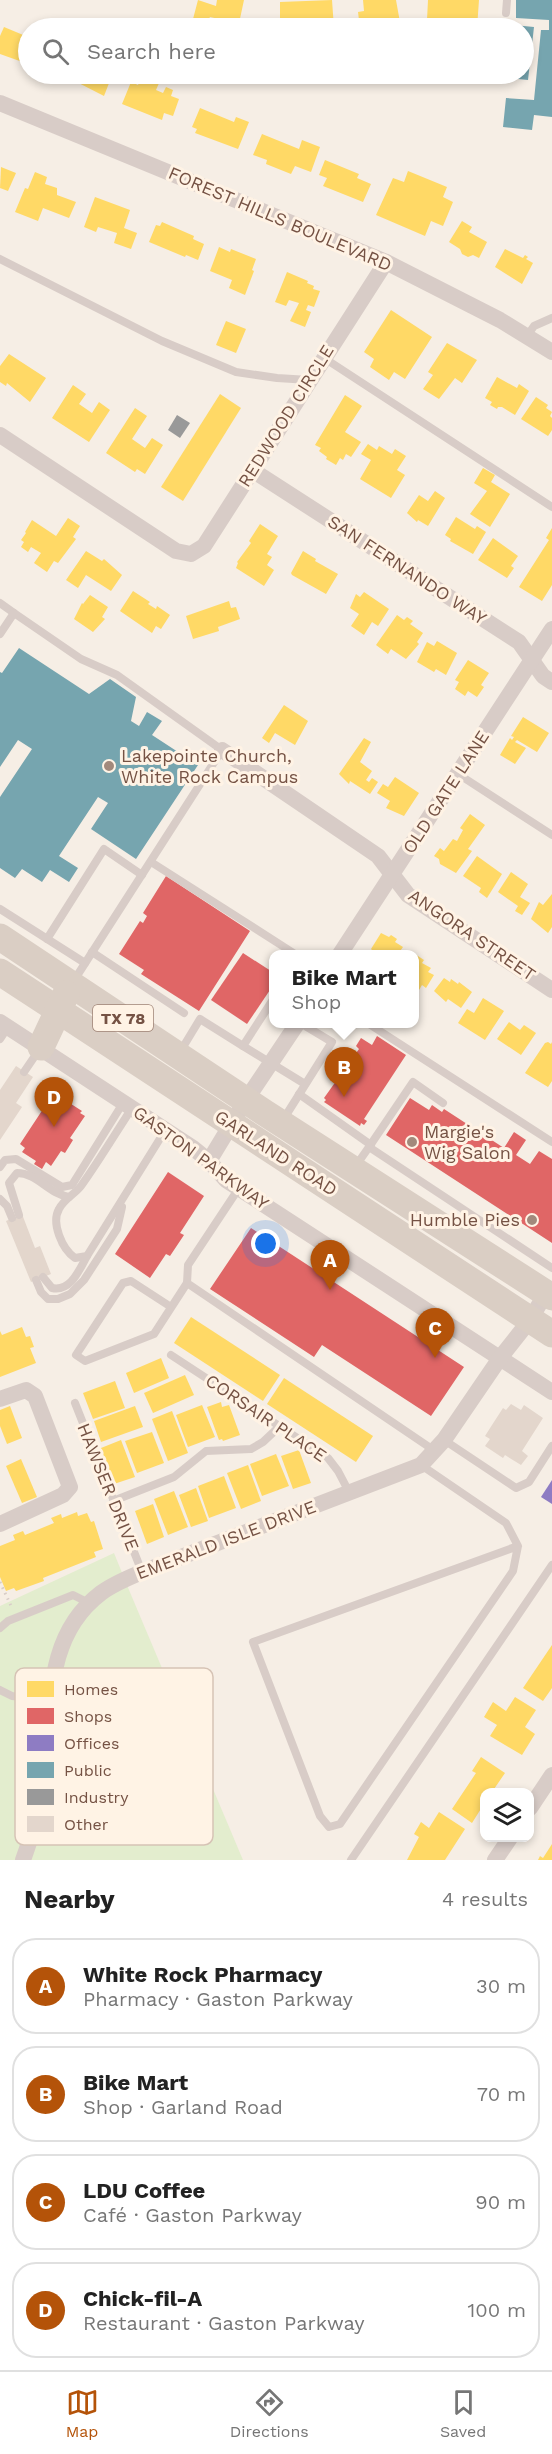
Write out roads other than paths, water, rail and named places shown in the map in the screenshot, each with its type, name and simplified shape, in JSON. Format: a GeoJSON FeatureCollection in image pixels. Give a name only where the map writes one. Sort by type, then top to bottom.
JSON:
{"type":"FeatureCollection","features":[{"type":"Feature","properties":{"kind":"main road","name":"GARLAND ROAD"},"geometry":{"type":"LineString","coordinates":[[0,937],[78,974],[178,1055],[246,1100],[354,1169],[404,1186],[550,1286]]}},
{"type":"Feature","properties":{"kind":"main road","name":"GARLAND ROAD"},"geometry":{"type":"LineString","coordinates":[[0,972],[541,1327]]}},
{"type":"Feature","properties":{"kind":"main road"},"geometry":{"type":"LineString","coordinates":[[41,1047],[58,1009],[78,974]]}},
{"type":"Feature","properties":{"kind":"street","name":"FOREST HILLS BOULEVARD"},"geometry":{"type":"LineString","coordinates":[[0,103],[386,262],[500,320],[552,352]]}},
{"type":"Feature","properties":{"kind":"street","name":"REDWOOD CIRCLE"},"geometry":{"type":"LineString","coordinates":[[0,435],[176,551],[191,554],[204,546],[386,262]]}},
{"type":"Feature","properties":{"kind":"street","name":"SAN FERNANDO WAY"},"geometry":{"type":"LineString","coordinates":[[252,470],[519,642],[543,676],[552,682]]}},
{"type":"Feature","properties":{"kind":"street","name":"OLD GATE LANE"},"geometry":{"type":"LineString","coordinates":[[343,950],[552,629]]}},
{"type":"Feature","properties":{"kind":"street","name":"ANGORA STREET"},"geometry":{"type":"LineString","coordinates":[[222,750],[378,855],[408,895],[552,990]]}},
{"type":"Feature","properties":{"kind":"street"},"geometry":{"type":"LineString","coordinates":[[209,1161],[294,1028]]}},
{"type":"Feature","properties":{"kind":"street","name":"GASTON PARKWAY"},"geometry":{"type":"LineString","coordinates":[[3,1029],[41,1047],[166,1130],[209,1161],[222,1177],[552,1392]]}},
{"type":"Feature","properties":{"kind":"street","name":"EMERALD ISLE DRIVE"},"geometry":{"type":"LineString","coordinates":[[54,1668],[64,1640],[77,1617],[103,1592],[142,1572],[421,1465],[440,1446],[500,1358],[541,1327],[550,1286]]}},
{"type":"Feature","properties":{"kind":"street"},"geometry":{"type":"LineString","coordinates":[[0,1399],[26,1390],[34,1396],[70,1487],[63,1495],[0,1524]]}},
{"type":"Feature","properties":{"kind":"street"},"geometry":{"type":"LineString","coordinates":[[534,1802],[552,1775]]}},
{"type":"Feature","properties":{"kind":"street"},"geometry":{"type":"LineString","coordinates":[[495,1860],[507,1842]]}},
{"type":"Feature","properties":{"kind":"street","name":"EMERALD ISLE DRIVE"},"geometry":{"type":"LineString","coordinates":[[23,1860],[28,1845]]}},
{"type":"Feature","properties":{"kind":"lane"},"geometry":{"type":"LineString","coordinates":[[506,13],[507,0]]}},
{"type":"Feature","properties":{"kind":"lane"},"geometry":{"type":"LineString","coordinates":[[0,259],[162,341],[236,372],[309,380]]}},
{"type":"Feature","properties":{"kind":"lane"},"geometry":{"type":"LineString","coordinates":[[527,336],[534,326],[552,318]]}},
{"type":"Feature","properties":{"kind":"lane"},"geometry":{"type":"LineString","coordinates":[[323,358],[552,507]]}},
{"type":"Feature","properties":{"kind":"lane"},"geometry":{"type":"LineString","coordinates":[[0,603],[81,659],[117,675],[222,750],[78,974],[47,939],[0,909]]}},
{"type":"Feature","properties":{"kind":"lane"},"geometry":{"type":"LineString","coordinates":[[0,634],[14,613]]}},
{"type":"Feature","properties":{"kind":"lane"},"geometry":{"type":"LineString","coordinates":[[458,774],[552,835]]}},
{"type":"Feature","properties":{"kind":"lane"},"geometry":{"type":"LineString","coordinates":[[47,939],[104,849],[142,875]]}},
{"type":"Feature","properties":{"kind":"lane"},"geometry":{"type":"LineString","coordinates":[[151,862],[289,950]]}},
{"type":"Feature","properties":{"kind":"lane"},"geometry":{"type":"LineString","coordinates":[[92,952],[184,1012]]}},
{"type":"Feature","properties":{"kind":"lane"},"geometry":{"type":"LineString","coordinates":[[243,1046],[269,1004]]}},
{"type":"Feature","properties":{"kind":"lane"},"geometry":{"type":"LineString","coordinates":[[178,1055],[200,1019],[306,1084]]}},
{"type":"Feature","properties":{"kind":"lane"},"geometry":{"type":"LineString","coordinates":[[281,1123],[332,1042],[310,1028]]}},
{"type":"Feature","properties":{"kind":"lane"},"geometry":{"type":"LineString","coordinates":[[377,1028],[552,1142]]}},
{"type":"Feature","properties":{"kind":"lane"},"geometry":{"type":"LineString","coordinates":[[24,1072],[41,1047]]}},
{"type":"Feature","properties":{"kind":"lane"},"geometry":{"type":"LineString","coordinates":[[354,1169],[413,1082],[443,1103]]}},
{"type":"Feature","properties":{"kind":"lane"},"geometry":{"type":"LineString","coordinates":[[299,1094],[370,1146],[404,1186]]}},
{"type":"Feature","properties":{"kind":"lane"},"geometry":{"type":"LineString","coordinates":[[0,1167],[5,1160],[16,1159],[62,1187],[72,1185],[128,1106]]}},
{"type":"Feature","properties":{"kind":"lane"},"geometry":{"type":"LineString","coordinates":[[87,1256],[80,1258],[70,1255],[56,1220],[59,1209],[80,1187],[128,1106]]}},
{"type":"Feature","properties":{"kind":"lane"},"geometry":{"type":"LineString","coordinates":[[123,1200],[117,1229],[84,1280],[70,1294],[58,1299],[48,1299],[41,1292],[40,1278],[52,1288],[59,1289],[75,1277],[166,1130]]}},
{"type":"Feature","properties":{"kind":"lane"},"geometry":{"type":"LineString","coordinates":[[0,1199],[15,1217],[9,1183],[17,1173],[29,1175],[58,1194],[69,1197]]}},
{"type":"Feature","properties":{"kind":"lane"},"geometry":{"type":"LineString","coordinates":[[171,1307],[131,1281],[123,1283],[76,1355],[85,1361],[154,1334],[187,1283],[188,1265],[239,1188]]}},
{"type":"Feature","properties":{"kind":"lane"},"geometry":{"type":"LineString","coordinates":[[187,1283],[440,1446],[516,1488],[529,1482],[552,1446]]}},
{"type":"Feature","properties":{"kind":"lane","name":"CORSAIR PLACE"},"geometry":{"type":"LineString","coordinates":[[171,1355],[328,1458],[350,1492]]}},
{"type":"Feature","properties":{"kind":"lane","name":"HAWSER DRIVE"},"geometry":{"type":"LineString","coordinates":[[75,1403],[142,1572]]}},
{"type":"Feature","properties":{"kind":"lane"},"geometry":{"type":"LineString","coordinates":[[113,1502],[165,1482],[206,1451],[251,1449],[263,1442],[280,1426]]}},
{"type":"Feature","properties":{"kind":"lane"},"geometry":{"type":"LineString","coordinates":[[421,1465],[506,1523],[518,1546],[513,1571],[340,1824],[329,1827],[320,1816],[253,1642],[518,1546]]}},
{"type":"Feature","properties":{"kind":"lane"},"geometry":{"type":"LineString","coordinates":[[351,1860],[552,1565]]}},
{"type":"Feature","properties":{"kind":"lane"},"geometry":{"type":"LineString","coordinates":[[0,1628],[16,1618],[73,1595],[89,1603]]}},
{"type":"Feature","properties":{"kind":"lane"},"geometry":{"type":"LineString","coordinates":[[0,1690],[15,1696]]}},
{"type":"Feature","properties":{"kind":"place","name":"Lakepointe Church, White Rock Campus"},"geometry":{"type":"Point","coordinates":[109,766]}},
{"type":"Feature","properties":{"kind":"place","name":"Bike Mart"},"geometry":{"type":"Point","coordinates":[344,1097]}},
{"type":"Feature","properties":{"kind":"place","name":"Chick-fil-A"},"geometry":{"type":"Point","coordinates":[54,1127]}},
{"type":"Feature","properties":{"kind":"place","name":"Margie's Wig Salon"},"geometry":{"type":"Point","coordinates":[412,1142]}},
{"type":"Feature","properties":{"kind":"place","name":"Humble Pies"},"geometry":{"type":"Point","coordinates":[532,1220]}},
{"type":"Feature","properties":{"kind":"place","name":"White Rock Pharmacy"},"geometry":{"type":"Point","coordinates":[330,1290]}},
{"type":"Feature","properties":{"kind":"place","name":"LDU Coffee"},"geometry":{"type":"Point","coordinates":[435,1358]}}]}
